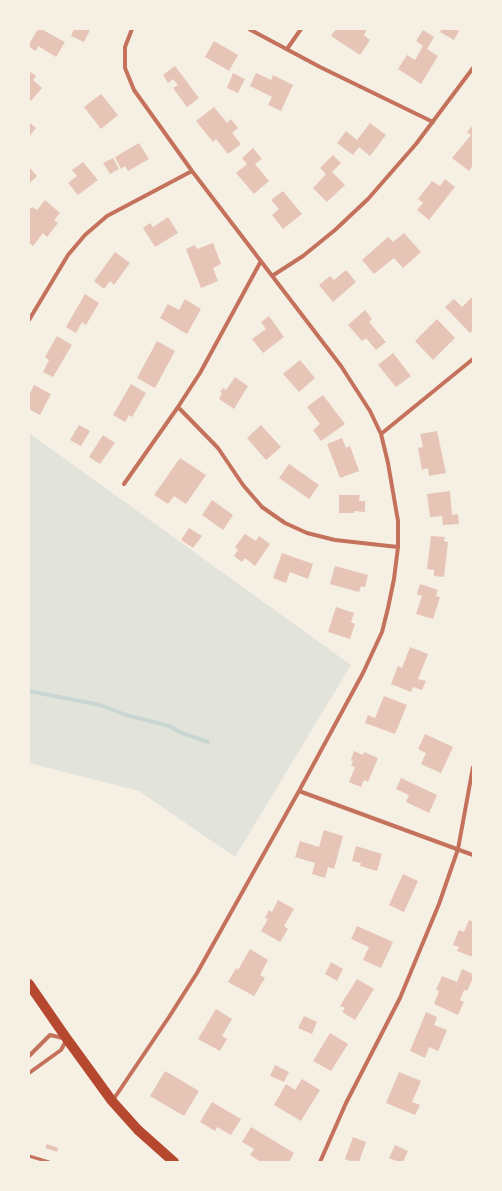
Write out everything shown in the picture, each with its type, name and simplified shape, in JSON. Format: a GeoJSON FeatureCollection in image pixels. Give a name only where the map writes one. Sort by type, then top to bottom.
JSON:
{"type":"FeatureCollection","features":[{"type":"Feature","properties":{"kind":"main road"},"geometry":{"type":"LineString","coordinates":[[29,984],[112,1101],[138,1130],[174,1162]]}},
{"type":"Feature","properties":{"kind":"street"},"geometry":{"type":"LineString","coordinates":[[112,1101],[169,1017],[197,972],[299,791],[363,673],[382,632],[394,579],[398,547],[398,521],[388,463],[381,434],[370,411],[342,366],[192,171],[134,90],[125,68],[125,47],[132,29]]}},
{"type":"Feature","properties":{"kind":"street"},"geometry":{"type":"LineString","coordinates":[[249,29],[320,67],[433,122]]}},
{"type":"Feature","properties":{"kind":"street"},"geometry":{"type":"LineString","coordinates":[[287,49],[301,29]]}},
{"type":"Feature","properties":{"kind":"street"},"geometry":{"type":"LineString","coordinates":[[272,276],[303,256],[335,230],[368,199],[416,144],[473,68]]}},
{"type":"Feature","properties":{"kind":"street"},"geometry":{"type":"LineString","coordinates":[[29,320],[68,255],[85,235],[107,216],[192,171]]}},
{"type":"Feature","properties":{"kind":"street"},"geometry":{"type":"LineString","coordinates":[[124,484],[200,373],[261,261]]}},
{"type":"Feature","properties":{"kind":"street"},"geometry":{"type":"LineString","coordinates":[[381,434],[473,359]]}},
{"type":"Feature","properties":{"kind":"street"},"geometry":{"type":"LineString","coordinates":[[178,407],[218,448],[243,485],[262,507],[285,523],[307,533],[335,540],[398,547]]}},
{"type":"Feature","properties":{"kind":"street"},"geometry":{"type":"LineString","coordinates":[[320,1162],[346,1103],[400,998],[439,904],[458,849],[473,767]]}},
{"type":"Feature","properties":{"kind":"street"},"geometry":{"type":"LineString","coordinates":[[299,791],[473,855]]}},
{"type":"Feature","properties":{"kind":"street"},"geometry":{"type":"LineString","coordinates":[[29,1056],[50,1035],[67,1039],[61,1050],[29,1073]]}},
{"type":"Feature","properties":{"kind":"lane"},"geometry":{"type":"LineString","coordinates":[[29,1156],[49,1162]]}},
{"type":"Feature","properties":{"kind":"shaded area"},"geometry":{"type":"Polygon","coordinates":[[[29,433],[351,665],[235,857],[139,791],[29,763],[29,433]]]}},
{"type":"Feature","properties":{"kind":"building"},"geometry":{"type":"Polygon","coordinates":[[[38,29],[41,29],[65,42],[56,57],[38,46],[36,51],[29,47],[29,44],[38,29]]]}},
{"type":"Feature","properties":{"kind":"building"},"geometry":{"type":"Polygon","coordinates":[[[74,29],[90,30],[84,42],[71,36],[74,29]]]}},
{"type":"Feature","properties":{"kind":"building"},"geometry":{"type":"Polygon","coordinates":[[[336,29],[367,29],[364,35],[370,40],[360,55],[331,36],[336,29]]]}},
{"type":"Feature","properties":{"kind":"building"},"geometry":{"type":"Polygon","coordinates":[[[442,29],[455,29],[459,31],[454,40],[440,32],[442,29]]]}},
{"type":"Feature","properties":{"kind":"building"},"geometry":{"type":"Polygon","coordinates":[[[423,30],[434,37],[427,49],[438,56],[421,84],[398,69],[407,55],[415,60],[423,46],[416,41],[423,30]]]}},
{"type":"Feature","properties":{"kind":"building"},"geometry":{"type":"Polygon","coordinates":[[[214,41],[238,55],[229,71],[205,57],[214,41]]]}},
{"type":"Feature","properties":{"kind":"building"},"geometry":{"type":"Polygon","coordinates":[[[175,66],[199,98],[187,107],[173,88],[178,85],[173,79],[168,83],[163,75],[175,66]]]}},
{"type":"Feature","properties":{"kind":"building"},"geometry":{"type":"Polygon","coordinates":[[[29,71],[36,76],[33,80],[42,88],[31,101],[29,99],[29,71]]]}},
{"type":"Feature","properties":{"kind":"building"},"geometry":{"type":"Polygon","coordinates":[[[233,73],[245,79],[238,93],[227,88],[233,73]]]}},
{"type":"Feature","properties":{"kind":"building"},"geometry":{"type":"Polygon","coordinates":[[[256,73],[271,80],[273,75],[293,85],[281,111],[268,105],[272,97],[250,86],[256,73]]]}},
{"type":"Feature","properties":{"kind":"building"},"geometry":{"type":"Polygon","coordinates":[[[101,94],[118,115],[101,129],[84,107],[101,94]]]}},
{"type":"Feature","properties":{"kind":"building"},"geometry":{"type":"Polygon","coordinates":[[[214,107],[227,123],[231,119],[238,128],[232,133],[241,144],[228,154],[216,139],[213,142],[196,121],[214,107]]]}},
{"type":"Feature","properties":{"kind":"building"},"geometry":{"type":"Polygon","coordinates":[[[29,122],[36,128],[29,137],[29,122]]]}},
{"type":"Feature","properties":{"kind":"building"},"geometry":{"type":"Polygon","coordinates":[[[370,123],[386,135],[370,156],[359,147],[353,155],[337,143],[346,131],[357,140],[370,123]]]}},
{"type":"Feature","properties":{"kind":"building"},"geometry":{"type":"Polygon","coordinates":[[[473,125],[473,165],[469,171],[452,158],[471,135],[467,132],[473,125]]]}},
{"type":"Feature","properties":{"kind":"building"},"geometry":{"type":"Polygon","coordinates":[[[139,143],[149,159],[128,171],[125,166],[121,169],[115,157],[139,143]]]}},
{"type":"Feature","properties":{"kind":"building"},"geometry":{"type":"Polygon","coordinates":[[[253,148],[262,159],[255,164],[269,181],[254,194],[236,173],[247,164],[242,158],[253,148]]]}},
{"type":"Feature","properties":{"kind":"building"},"geometry":{"type":"Polygon","coordinates":[[[333,155],[341,163],[332,172],[345,185],[327,202],[313,188],[326,174],[320,168],[333,155]]]}},
{"type":"Feature","properties":{"kind":"building"},"geometry":{"type":"Polygon","coordinates":[[[113,158],[119,169],[110,174],[103,163],[113,158]]]}},
{"type":"Feature","properties":{"kind":"building"},"geometry":{"type":"Polygon","coordinates":[[[83,162],[98,180],[78,195],[68,183],[77,176],[72,170],[83,162]]]}},
{"type":"Feature","properties":{"kind":"building"},"geometry":{"type":"Polygon","coordinates":[[[29,168],[37,176],[29,184],[29,168]]]}},
{"type":"Feature","properties":{"kind":"building"},"geometry":{"type":"Polygon","coordinates":[[[445,179],[455,187],[429,220],[417,210],[423,203],[418,199],[432,181],[440,186],[445,179]]]}},
{"type":"Feature","properties":{"kind":"building"},"geometry":{"type":"Polygon","coordinates":[[[283,191],[302,214],[283,229],[272,215],[279,209],[271,200],[283,191]]]}},
{"type":"Feature","properties":{"kind":"building"},"geometry":{"type":"Polygon","coordinates":[[[45,200],[60,213],[54,220],[58,223],[47,237],[43,233],[33,246],[29,243],[29,210],[32,207],[37,210],[45,200]]]}},
{"type":"Feature","properties":{"kind":"building"},"geometry":{"type":"Polygon","coordinates":[[[168,217],[178,233],[155,247],[143,228],[150,223],[153,227],[168,217]]]}},
{"type":"Feature","properties":{"kind":"building"},"geometry":{"type":"Polygon","coordinates":[[[404,233],[421,252],[403,268],[394,258],[374,274],[362,260],[388,237],[393,242],[404,233]]]}},
{"type":"Feature","properties":{"kind":"building"},"geometry":{"type":"Polygon","coordinates":[[[213,243],[221,264],[213,268],[218,281],[201,288],[186,249],[195,245],[197,249],[213,243]]]}},
{"type":"Feature","properties":{"kind":"building"},"geometry":{"type":"Polygon","coordinates":[[[115,252],[130,263],[114,285],[110,281],[104,289],[94,281],[115,252]]]}},
{"type":"Feature","properties":{"kind":"building"},"geometry":{"type":"Polygon","coordinates":[[[346,270],[356,282],[333,302],[319,285],[330,276],[334,280],[346,270]]]}},
{"type":"Feature","properties":{"kind":"building"},"geometry":{"type":"Polygon","coordinates":[[[85,294],[99,303],[86,325],[82,322],[76,333],[66,327],[85,294]]]}},
{"type":"Feature","properties":{"kind":"building"},"geometry":{"type":"Polygon","coordinates":[[[473,296],[473,330],[470,333],[445,307],[454,299],[462,307],[473,296]]]}},
{"type":"Feature","properties":{"kind":"building"},"geometry":{"type":"Polygon","coordinates":[[[185,299],[201,309],[187,334],[160,318],[168,304],[179,310],[185,299]]]}},
{"type":"Feature","properties":{"kind":"building"},"geometry":{"type":"Polygon","coordinates":[[[365,310],[372,319],[369,322],[386,342],[376,350],[366,338],[362,341],[348,325],[365,310]]]}},
{"type":"Feature","properties":{"kind":"building"},"geometry":{"type":"Polygon","coordinates":[[[269,316],[284,337],[263,353],[252,339],[266,329],[261,322],[269,316]]]}},
{"type":"Feature","properties":{"kind":"building"},"geometry":{"type":"Polygon","coordinates":[[[437,319],[455,338],[433,360],[415,341],[437,319]]]}},
{"type":"Feature","properties":{"kind":"building"},"geometry":{"type":"Polygon","coordinates":[[[57,336],[72,345],[53,377],[43,372],[49,360],[45,357],[57,336]]]}},
{"type":"Feature","properties":{"kind":"building"},"geometry":{"type":"Polygon","coordinates":[[[157,341],[175,351],[155,388],[137,378],[157,341]]]}},
{"type":"Feature","properties":{"kind":"building"},"geometry":{"type":"Polygon","coordinates":[[[393,353],[411,376],[396,387],[378,365],[393,353]]]}},
{"type":"Feature","properties":{"kind":"building"},"geometry":{"type":"Polygon","coordinates":[[[300,360],[315,378],[299,392],[283,374],[300,360]]]}},
{"type":"Feature","properties":{"kind":"building"},"geometry":{"type":"Polygon","coordinates":[[[235,377],[248,386],[234,409],[219,399],[222,393],[220,392],[223,388],[226,390],[235,377]]]}},
{"type":"Feature","properties":{"kind":"building"},"geometry":{"type":"Polygon","coordinates":[[[131,384],[146,393],[132,417],[129,415],[125,422],[113,415],[131,384]]]}},
{"type":"Feature","properties":{"kind":"building"},"geometry":{"type":"Polygon","coordinates":[[[34,385],[51,394],[40,415],[29,409],[29,395],[34,385]]]}},
{"type":"Feature","properties":{"kind":"building"},"geometry":{"type":"Polygon","coordinates":[[[323,395],[345,424],[321,441],[313,430],[320,424],[307,407],[323,395]]]}},
{"type":"Feature","properties":{"kind":"building"},"geometry":{"type":"Polygon","coordinates":[[[79,425],[90,431],[81,446],[70,440],[79,425]]]}},
{"type":"Feature","properties":{"kind":"building"},"geometry":{"type":"Polygon","coordinates":[[[261,425],[281,447],[266,460],[247,438],[261,425]]]}},
{"type":"Feature","properties":{"kind":"building"},"geometry":{"type":"Polygon","coordinates":[[[437,431],[446,473],[429,476],[428,468],[422,470],[418,448],[423,447],[420,434],[437,431]]]}},
{"type":"Feature","properties":{"kind":"building"},"geometry":{"type":"Polygon","coordinates":[[[103,435],[115,443],[100,464],[89,457],[103,435]]]}},
{"type":"Feature","properties":{"kind":"building"},"geometry":{"type":"Polygon","coordinates":[[[342,438],[346,448],[350,446],[359,471],[340,478],[327,444],[342,438]]]}},
{"type":"Feature","properties":{"kind":"building"},"geometry":{"type":"Polygon","coordinates":[[[180,458],[206,475],[186,504],[174,496],[168,504],[154,495],[180,458]]]}},
{"type":"Feature","properties":{"kind":"building"},"geometry":{"type":"Polygon","coordinates":[[[289,464],[319,485],[309,499],[279,478],[289,464]]]}},
{"type":"Feature","properties":{"kind":"building"},"geometry":{"type":"Polygon","coordinates":[[[450,491],[452,515],[458,514],[459,524],[443,525],[442,516],[430,517],[427,494],[450,491]]]}},
{"type":"Feature","properties":{"kind":"building"},"geometry":{"type":"Polygon","coordinates":[[[339,495],[360,495],[359,501],[365,501],[365,512],[354,511],[354,513],[339,513],[339,495]]]}},
{"type":"Feature","properties":{"kind":"building"},"geometry":{"type":"Polygon","coordinates":[[[212,500],[233,515],[223,530],[202,515],[212,500]]]}},
{"type":"Feature","properties":{"kind":"building"},"geometry":{"type":"Polygon","coordinates":[[[189,528],[202,536],[193,548],[181,540],[189,528]]]}},
{"type":"Feature","properties":{"kind":"building"},"geometry":{"type":"Polygon","coordinates":[[[245,534],[256,541],[259,536],[270,544],[255,566],[245,558],[242,562],[234,556],[238,550],[235,547],[245,534]]]}},
{"type":"Feature","properties":{"kind":"building"},"geometry":{"type":"Polygon","coordinates":[[[431,536],[445,537],[444,541],[448,542],[444,577],[434,576],[434,570],[427,569],[431,536]]]}},
{"type":"Feature","properties":{"kind":"building"},"geometry":{"type":"Polygon","coordinates":[[[282,553],[313,564],[308,579],[290,572],[286,583],[273,578],[282,553]]]}},
{"type":"Feature","properties":{"kind":"building"},"geometry":{"type":"Polygon","coordinates":[[[335,566],[368,575],[365,587],[361,586],[359,592],[330,584],[335,566]]]}},
{"type":"Feature","properties":{"kind":"building"},"geometry":{"type":"Polygon","coordinates":[[[420,584],[438,590],[436,596],[440,597],[433,619],[416,614],[422,596],[417,594],[420,584]]]}},
{"type":"Feature","properties":{"kind":"building"},"geometry":{"type":"Polygon","coordinates":[[[336,607],[354,613],[351,622],[355,624],[350,639],[328,632],[336,607]]]}},
{"type":"Feature","properties":{"kind":"building"},"geometry":{"type":"Polygon","coordinates":[[[410,647],[428,654],[418,679],[426,681],[422,690],[413,687],[411,692],[391,684],[398,666],[402,668],[410,647]]]}},
{"type":"Feature","properties":{"kind":"building"},"geometry":{"type":"Polygon","coordinates":[[[384,696],[407,705],[395,734],[365,723],[368,715],[375,718],[384,696]]]}},
{"type":"Feature","properties":{"kind":"building"},"geometry":{"type":"Polygon","coordinates":[[[425,734],[453,747],[441,773],[421,764],[426,753],[418,749],[425,734]]]}},
{"type":"Feature","properties":{"kind":"building"},"geometry":{"type":"Polygon","coordinates":[[[354,751],[363,755],[364,752],[378,758],[368,782],[364,780],[361,787],[349,782],[355,767],[351,766],[354,751]]]}},
{"type":"Feature","properties":{"kind":"building"},"geometry":{"type":"Polygon","coordinates":[[[401,778],[437,795],[429,813],[406,802],[409,795],[396,789],[401,778]]]}},
{"type":"Feature","properties":{"kind":"building"},"geometry":{"type":"Polygon","coordinates":[[[324,830],[343,836],[334,869],[328,867],[325,878],[312,874],[315,863],[295,857],[300,841],[319,847],[324,830]]]}},
{"type":"Feature","properties":{"kind":"building"},"geometry":{"type":"Polygon","coordinates":[[[356,846],[382,854],[377,871],[360,866],[361,863],[352,861],[356,846]]]}},
{"type":"Feature","properties":{"kind":"building"},"geometry":{"type":"Polygon","coordinates":[[[403,874],[418,881],[404,912],[389,905],[403,874]]]}},
{"type":"Feature","properties":{"kind":"building"},"geometry":{"type":"Polygon","coordinates":[[[278,900],[294,909],[284,926],[288,929],[280,942],[261,931],[268,919],[265,918],[269,910],[272,912],[278,900]]]}},
{"type":"Feature","properties":{"kind":"building"},"geometry":{"type":"Polygon","coordinates":[[[469,920],[473,922],[473,957],[457,951],[459,947],[453,945],[459,930],[464,932],[469,920]]]}},
{"type":"Feature","properties":{"kind":"building"},"geometry":{"type":"Polygon","coordinates":[[[357,926],[393,942],[381,968],[363,960],[369,947],[351,939],[357,926]]]}},
{"type":"Feature","properties":{"kind":"building"},"geometry":{"type":"Polygon","coordinates":[[[250,949],[268,960],[260,975],[265,978],[254,996],[228,982],[236,968],[238,970],[250,949]]]}},
{"type":"Feature","properties":{"kind":"building"},"geometry":{"type":"Polygon","coordinates":[[[331,962],[343,969],[337,981],[325,974],[331,962]]]}},
{"type":"Feature","properties":{"kind":"building"},"geometry":{"type":"Polygon","coordinates":[[[462,969],[473,974],[473,978],[467,991],[464,990],[460,1000],[464,1002],[458,1015],[434,1004],[439,991],[436,990],[442,976],[457,982],[462,969]]]}},
{"type":"Feature","properties":{"kind":"building"},"geometry":{"type":"Polygon","coordinates":[[[357,979],[374,989],[355,1020],[342,1012],[345,1008],[340,1006],[357,979]]]}},
{"type":"Feature","properties":{"kind":"building"},"geometry":{"type":"Polygon","coordinates":[[[216,1009],[232,1019],[222,1036],[227,1039],[220,1051],[198,1039],[216,1009]]]}},
{"type":"Feature","properties":{"kind":"building"},"geometry":{"type":"Polygon","coordinates":[[[426,1012],[437,1017],[434,1025],[447,1030],[438,1051],[429,1047],[425,1058],[410,1051],[426,1012]]]}},
{"type":"Feature","properties":{"kind":"building"},"geometry":{"type":"Polygon","coordinates":[[[304,1016],[317,1022],[312,1034],[298,1028],[304,1016]]]}},
{"type":"Feature","properties":{"kind":"building"},"geometry":{"type":"Polygon","coordinates":[[[330,1033],[348,1044],[331,1071],[313,1061],[330,1033]]]}},
{"type":"Feature","properties":{"kind":"building"},"geometry":{"type":"Polygon","coordinates":[[[275,1065],[289,1072],[284,1082],[270,1076],[275,1065]]]}},
{"type":"Feature","properties":{"kind":"building"},"geometry":{"type":"Polygon","coordinates":[[[165,1071],[199,1091],[184,1116],[150,1096],[165,1071]]]}},
{"type":"Feature","properties":{"kind":"building"},"geometry":{"type":"Polygon","coordinates":[[[399,1072],[421,1081],[412,1102],[420,1105],[415,1115],[386,1103],[399,1072]]]}},
{"type":"Feature","properties":{"kind":"building"},"geometry":{"type":"Polygon","coordinates":[[[302,1079],[320,1090],[301,1121],[274,1105],[286,1084],[295,1090],[302,1079]]]}},
{"type":"Feature","properties":{"kind":"building"},"geometry":{"type":"Polygon","coordinates":[[[212,1102],[241,1119],[231,1135],[217,1127],[215,1131],[200,1122],[212,1102]]]}},
{"type":"Feature","properties":{"kind":"building"},"geometry":{"type":"Polygon","coordinates":[[[251,1127],[294,1153],[289,1162],[261,1162],[250,1155],[254,1149],[242,1142],[251,1127]]]}},
{"type":"Feature","properties":{"kind":"building"},"geometry":{"type":"Polygon","coordinates":[[[353,1137],[366,1142],[359,1162],[353,1162],[345,1159],[353,1137]]]}},
{"type":"Feature","properties":{"kind":"building"},"geometry":{"type":"Polygon","coordinates":[[[47,1144],[58,1148],[57,1152],[45,1148],[47,1144]]]}},
{"type":"Feature","properties":{"kind":"building"},"geometry":{"type":"Polygon","coordinates":[[[395,1145],[408,1151],[403,1162],[389,1158],[395,1145]]]}},
{"type":"Feature","properties":{"kind":"waterway"},"geometry":{"type":"LineString","coordinates":[[29,691],[100,705],[126,715],[169,726],[182,733],[208,742]]}}]}
